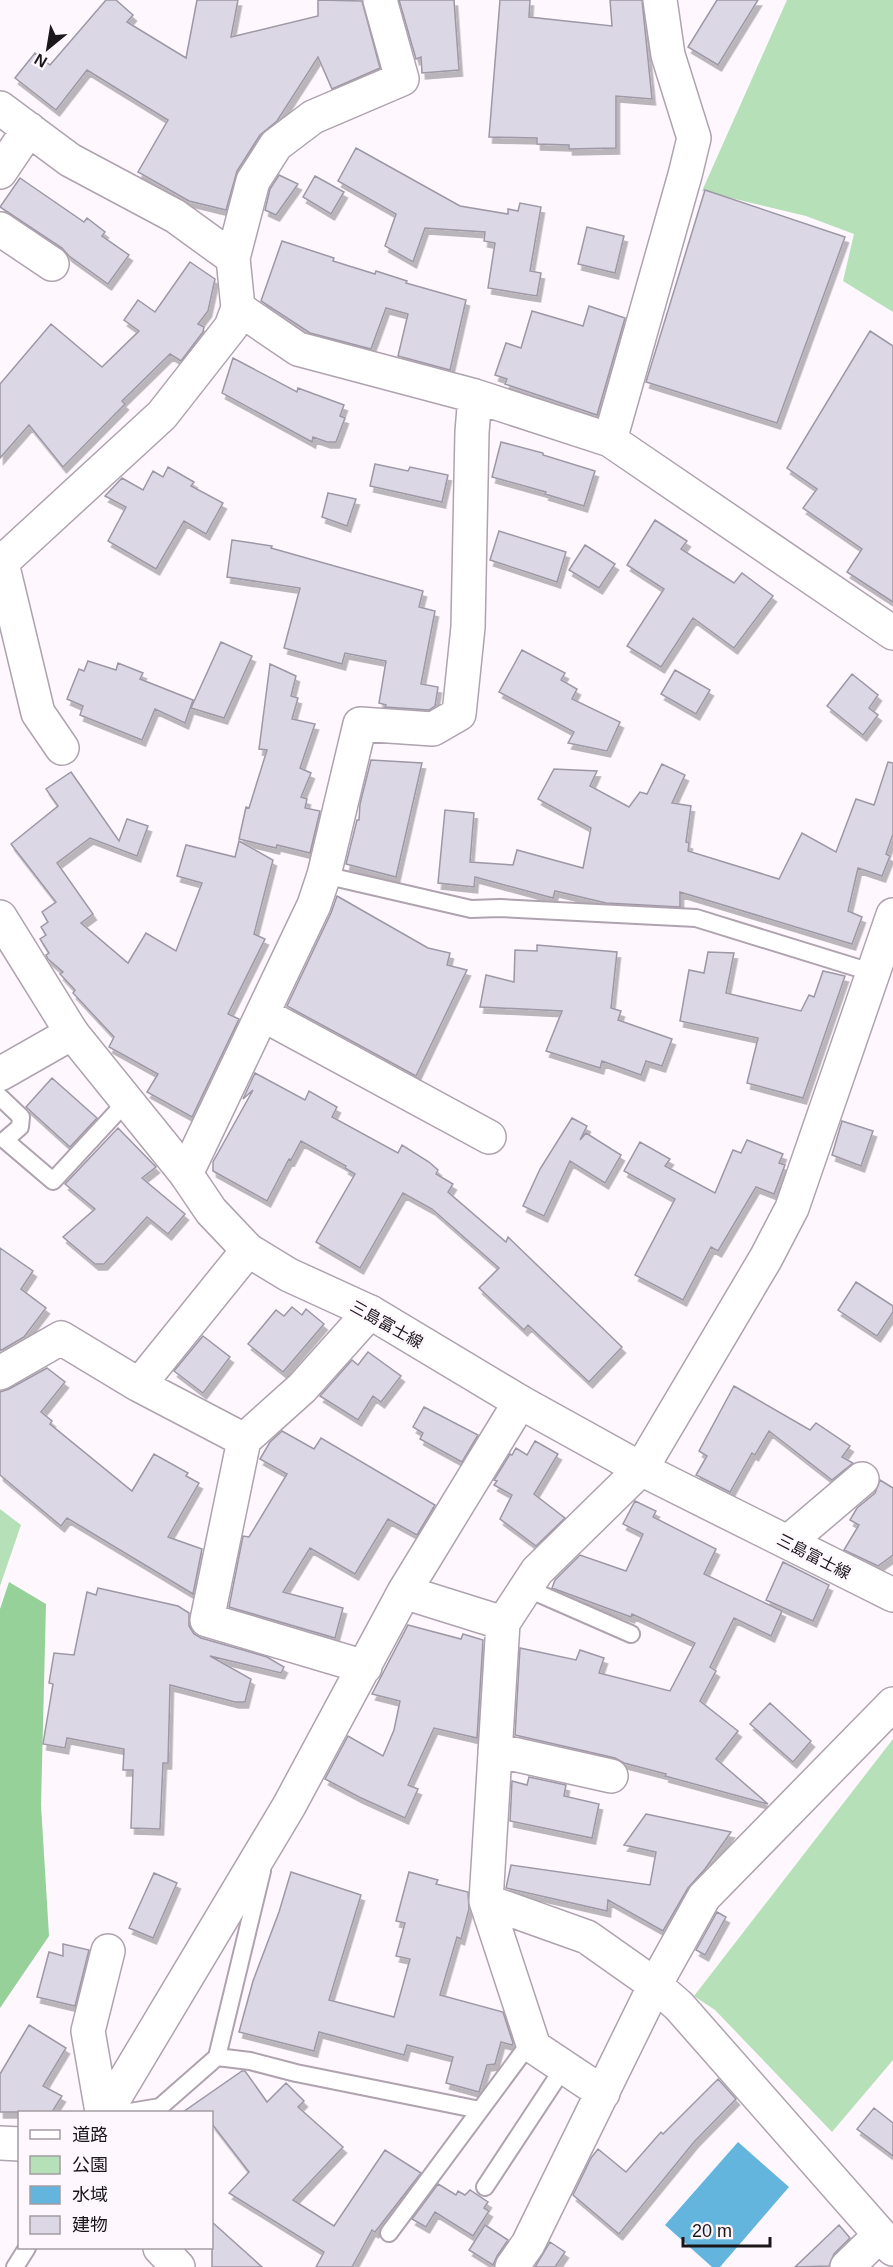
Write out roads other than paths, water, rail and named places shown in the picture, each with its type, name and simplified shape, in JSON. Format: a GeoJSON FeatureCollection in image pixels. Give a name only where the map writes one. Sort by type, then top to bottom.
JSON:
{"type":"FeatureCollection","features":[{"type":"Feature","properties":{"kind":"street"},"geometry":{"type":"LineString","coordinates":[[62,748],[38,713],[1,563],[162,415],[231,327],[238,308],[233,258],[253,182],[276,145],[313,117],[402,79],[380,0]]}},
{"type":"Feature","properties":{"kind":"street"},"geometry":{"type":"LineString","coordinates":[[610,440],[682,187],[693,138],[668,55],[660,0]]}},
{"type":"Feature","properties":{"kind":"street"},"geometry":{"type":"LineString","coordinates":[[0,108],[70,160],[175,216],[233,258]]}},
{"type":"Feature","properties":{"kind":"street"},"geometry":{"type":"LineString","coordinates":[[0,172],[28,129]]}},
{"type":"Feature","properties":{"kind":"street"},"geometry":{"type":"LineString","coordinates":[[0,229],[52,264]]}},
{"type":"Feature","properties":{"kind":"street"},"geometry":{"type":"LineString","coordinates":[[238,308],[298,349],[475,396],[610,440],[893,633]]}},
{"type":"Feature","properties":{"kind":"street"},"geometry":{"type":"LineString","coordinates":[[186,1174],[314,905],[324,875],[360,724],[433,729],[459,714],[468,627],[472,432],[475,396]]}},
{"type":"Feature","properties":{"kind":"street"},"geometry":{"type":"LineString","coordinates":[[603,2092],[534,2047],[486,1901],[503,1623],[537,1571],[641,1469],[766,1258],[792,1208],[893,915]]}},
{"type":"Feature","properties":{"kind":"street","name":"三島富士線"},"geometry":{"type":"LineString","coordinates":[[0,917],[72,1033],[186,1174],[211,1211],[248,1250],[289,1275],[370,1312],[520,1402],[641,1469],[893,1595]]}},
{"type":"Feature","properties":{"kind":"street"},"geometry":{"type":"LineString","coordinates":[[262,1014],[489,1137]]}},
{"type":"Feature","properties":{"kind":"street"},"geometry":{"type":"LineString","coordinates":[[0,1074],[72,1033]]}},
{"type":"Feature","properties":{"kind":"street"},"geometry":{"type":"LineString","coordinates":[[139,1385],[248,1250]]}},
{"type":"Feature","properties":{"kind":"street"},"geometry":{"type":"LineString","coordinates":[[365,1667],[207,1620],[244,1440],[302,1388],[370,1312]]}},
{"type":"Feature","properties":{"kind":"street"},"geometry":{"type":"LineString","coordinates":[[0,1373],[61,1338],[139,1385],[244,1440]]}},
{"type":"Feature","properties":{"kind":"street"},"geometry":{"type":"LineString","coordinates":[[105,2111],[269,1839],[404,1592],[520,1402]]}},
{"type":"Feature","properties":{"kind":"street"},"geometry":{"type":"LineString","coordinates":[[788,1542],[862,1479]]}},
{"type":"Feature","properties":{"kind":"street"},"geometry":{"type":"LineString","coordinates":[[404,1592],[503,1623]]}},
{"type":"Feature","properties":{"kind":"street"},"geometry":{"type":"LineString","coordinates":[[512,2267],[528,2244],[655,1985],[704,1897],[893,1704]]}},
{"type":"Feature","properties":{"kind":"street"},"geometry":{"type":"LineString","coordinates":[[495,1750],[611,1776]]}},
{"type":"Feature","properties":{"kind":"street"},"geometry":{"type":"LineString","coordinates":[[486,1901],[587,1937],[655,1985],[679,2007],[887,2242],[847,2267]]}},
{"type":"Feature","properties":{"kind":"street"},"geometry":{"type":"LineString","coordinates":[[104,2111],[88,2031],[108,1951]]}},
{"type":"Feature","properties":{"kind":"street"},"geometry":{"type":"LineString","coordinates":[[0,2143],[18,2144]]}},
{"type":"Feature","properties":{"kind":"street"},"geometry":{"type":"LineString","coordinates":[[162,2249],[178,2267]]}},
{"type":"Feature","properties":{"kind":"lane"},"geometry":{"type":"LineString","coordinates":[[324,875],[471,909],[500,908],[696,918],[874,973]]}},
{"type":"Feature","properties":{"kind":"lane"},"geometry":{"type":"LineString","coordinates":[[0,1097],[21,1117],[20,1127],[5,1140],[53,1181],[126,1101]]}},
{"type":"Feature","properties":{"kind":"lane"},"geometry":{"type":"LineString","coordinates":[[526,1588],[631,1634]]}},
{"type":"Feature","properties":{"kind":"lane"},"geometry":{"type":"LineString","coordinates":[[136,2111],[160,2107],[217,2057],[269,1839]]}},
{"type":"Feature","properties":{"kind":"lane"},"geometry":{"type":"LineString","coordinates":[[389,2233],[532,2040]]}},
{"type":"Feature","properties":{"kind":"lane"},"geometry":{"type":"LineString","coordinates":[[217,2057],[250,2061],[296,2073],[480,2110]]}},
{"type":"Feature","properties":{"kind":"lane"},"geometry":{"type":"LineString","coordinates":[[485,2187],[564,2067]]}},
{"type":"Feature","properties":{"kind":"lane"},"geometry":{"type":"LineString","coordinates":[[15,2267],[26,2249]]}},
{"type":"Feature","properties":{"kind":"water"},"geometry":{"type":"Polygon","coordinates":[[[738,2142],[789,2187],[720,2267],[712,2267],[665,2225],[738,2142]]]}}]}
